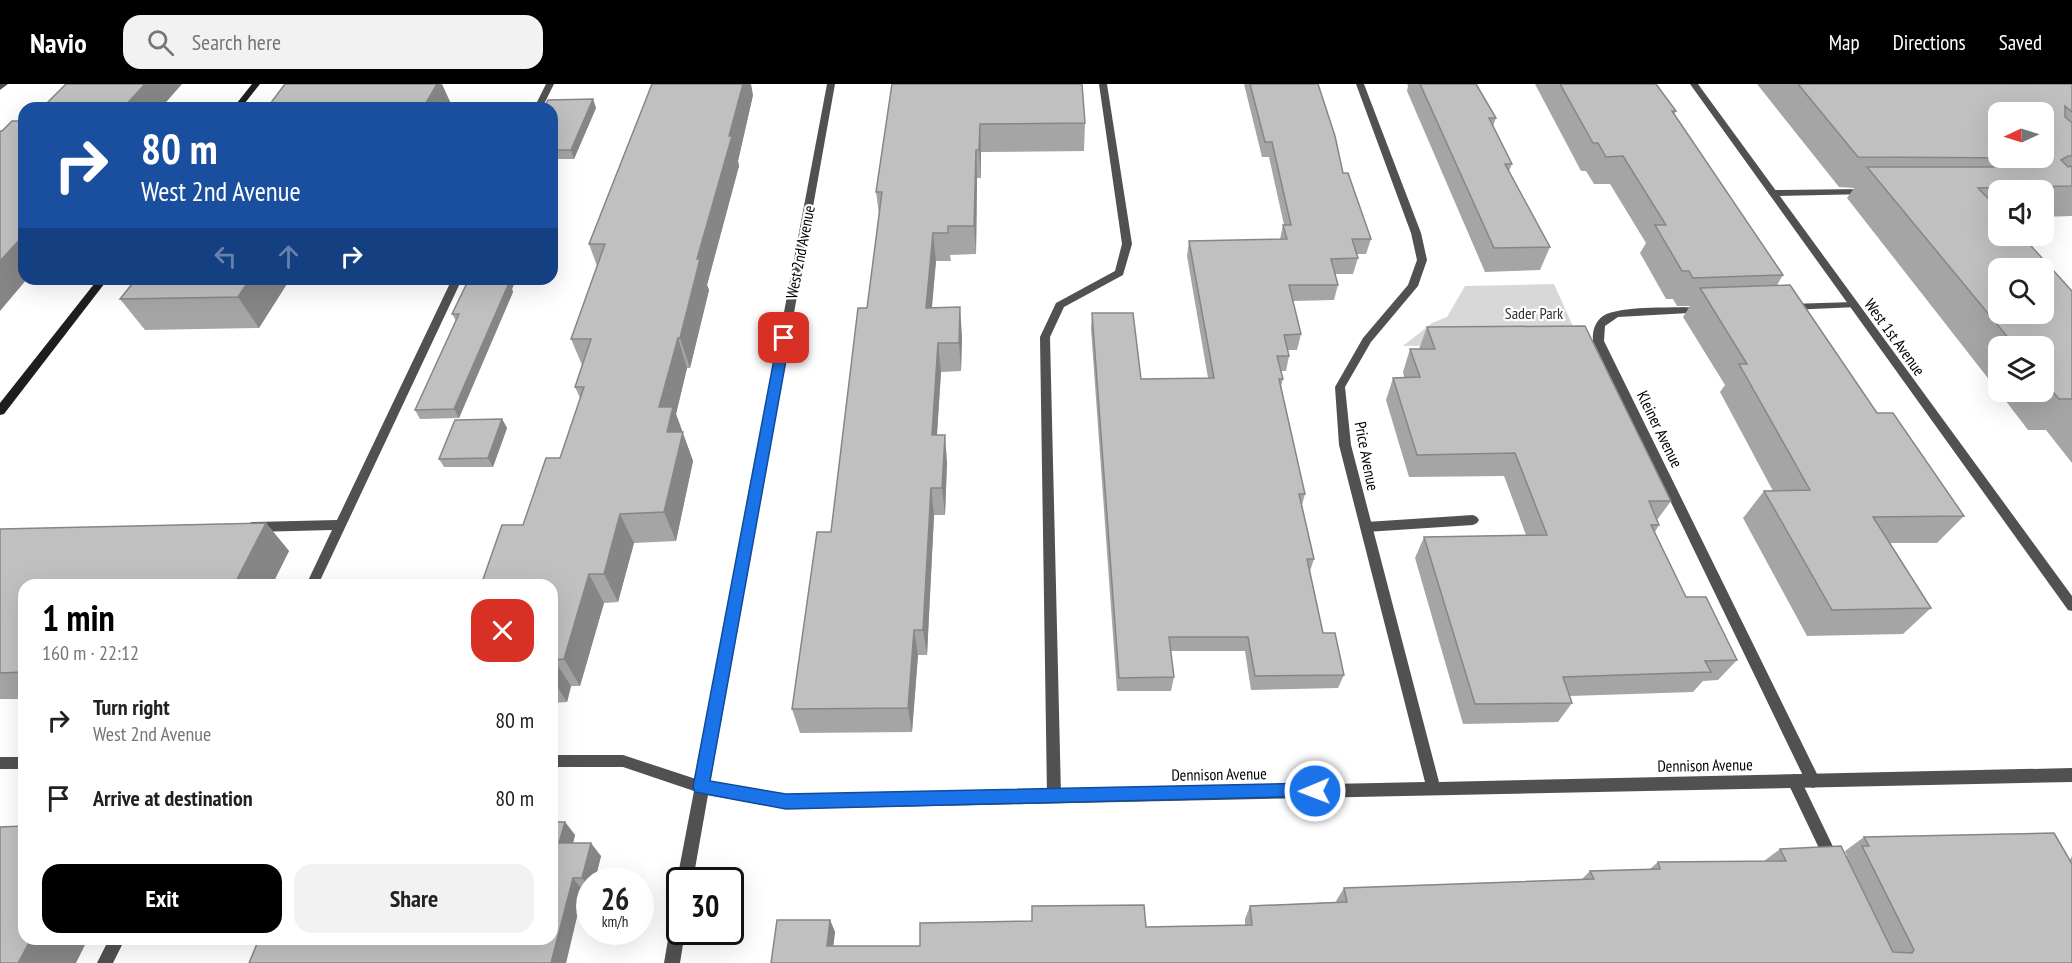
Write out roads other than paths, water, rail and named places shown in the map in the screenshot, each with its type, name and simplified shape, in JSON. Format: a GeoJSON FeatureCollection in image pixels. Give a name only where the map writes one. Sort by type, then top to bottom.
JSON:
{"type":"FeatureCollection","features":[{"type":"Feature","properties":{"kind":"street"},"geometry":{"type":"LineString","coordinates":[[0,88],[4,84]]}},
{"type":"Feature","properties":{"kind":"street"},"geometry":{"type":"LineString","coordinates":[[242,102],[255,84]]}},
{"type":"Feature","properties":{"kind":"street"},"geometry":{"type":"LineString","coordinates":[[541,102],[550,84]]}},
{"type":"Feature","properties":{"kind":"street","name":"West 2nd Avenue"},"geometry":{"type":"LineString","coordinates":[[687,867],[831,84]]}},
{"type":"Feature","properties":{"kind":"street"},"geometry":{"type":"LineString","coordinates":[[1054,795],[1045,337],[1060,304],[1120,273],[1127,244],[1103,84]]}},
{"type":"Feature","properties":{"kind":"street","name":"Price Avenue"},"geometry":{"type":"LineString","coordinates":[[1360,84],[1416,233],[1422,260],[1413,286],[1367,340],[1340,387],[1345,445],[1434,789]]}},
{"type":"Feature","properties":{"kind":"street","name":"West 1st Avenue"},"geometry":{"type":"LineString","coordinates":[[1694,84],[2072,606]]}},
{"type":"Feature","properties":{"kind":"street"},"geometry":{"type":"LineString","coordinates":[[1773,193],[1875,192]]}},
{"type":"Feature","properties":{"kind":"street"},"geometry":{"type":"LineString","coordinates":[[0,411],[98,285]]}},
{"type":"Feature","properties":{"kind":"street"},"geometry":{"type":"LineString","coordinates":[[315,579],[454,285]]}},
{"type":"Feature","properties":{"kind":"street"},"geometry":{"type":"LineString","coordinates":[[1778,308],[1854,305]]}},
{"type":"Feature","properties":{"kind":"street","name":"Kleiner Avenue"},"geometry":{"type":"LineString","coordinates":[[1721,309],[1617,314],[1607,317],[1599,324],[1596,334],[1600,347],[1813,780]]}},
{"type":"Feature","properties":{"kind":"street"},"geometry":{"type":"LineString","coordinates":[[1366,527],[1473,520]]}},
{"type":"Feature","properties":{"kind":"street"},"geometry":{"type":"LineString","coordinates":[[237,527],[341,525]]}},
{"type":"Feature","properties":{"kind":"street","name":"Dennison Avenue"},"geometry":{"type":"LineString","coordinates":[[558,761],[624,761],[701,787],[786,802],[2072,775]]}},
{"type":"Feature","properties":{"kind":"street"},"geometry":{"type":"LineString","coordinates":[[0,763],[18,762]]}},
{"type":"Feature","properties":{"kind":"street"},"geometry":{"type":"LineString","coordinates":[[1794,781],[1840,877]]}},
{"type":"Feature","properties":{"kind":"street"},"geometry":{"type":"LineString","coordinates":[[105,963],[114,945]]}},
{"type":"Feature","properties":{"kind":"street"},"geometry":{"type":"LineString","coordinates":[[672,963],[675,945]]}},
{"type":"Feature","properties":{"kind":"park label","name":"Sader Park"},"geometry":{"type":"Point","coordinates":[1534,313]}}]}
